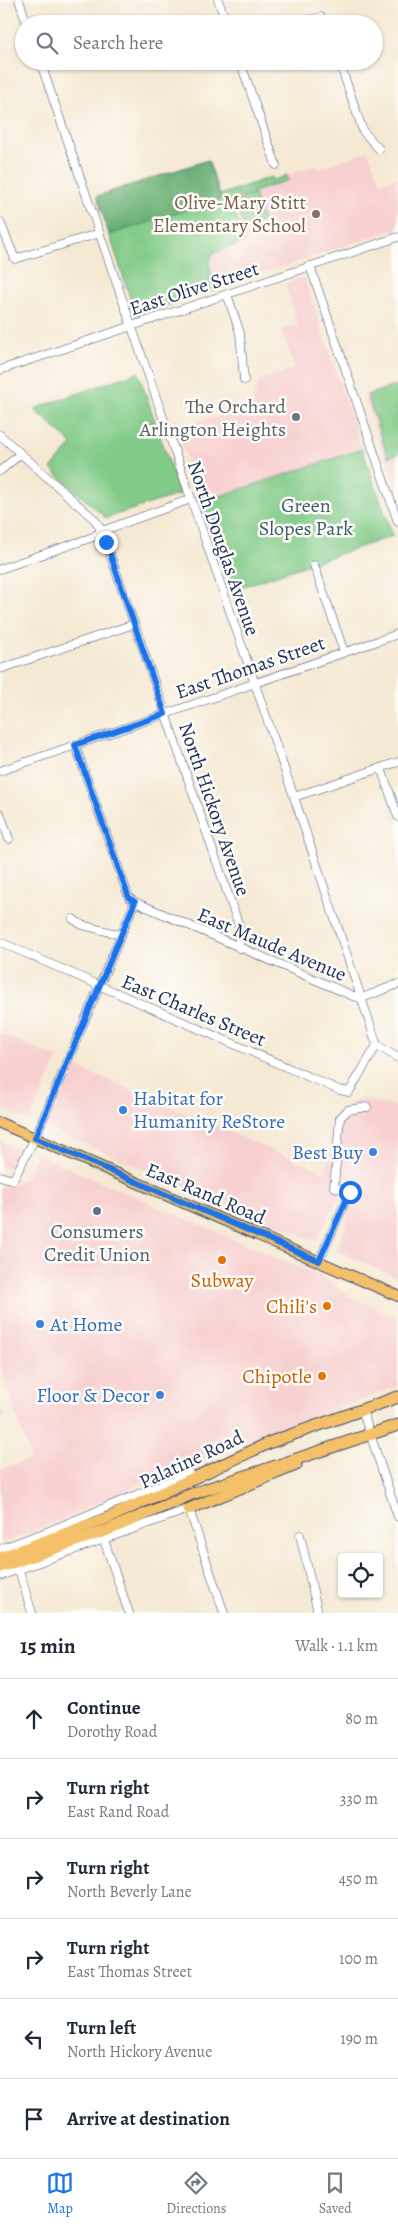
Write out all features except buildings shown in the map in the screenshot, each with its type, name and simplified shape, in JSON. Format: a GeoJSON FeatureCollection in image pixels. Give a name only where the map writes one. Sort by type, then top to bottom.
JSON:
{"type":"FeatureCollection","features":[{"type":"Feature","properties":{"kind":"highway","name":"Palatine Road"},"geometry":{"type":"LineString","coordinates":[[0,1558],[110,1517],[271,1442],[398,1397]]}},
{"type":"Feature","properties":{"kind":"highway","name":"Palatine Road"},"geometry":{"type":"LineString","coordinates":[[0,1567],[108,1530],[192,1494],[398,1426]]}},
{"type":"Feature","properties":{"kind":"highway"},"geometry":{"type":"LineString","coordinates":[[189,1473],[271,1442]]}},
{"type":"Feature","properties":{"kind":"highway"},"geometry":{"type":"LineString","coordinates":[[189,1509],[291,1468],[310,1455]]}},
{"type":"Feature","properties":{"kind":"main road","name":"East Rand Road"},"geometry":{"type":"LineString","coordinates":[[0,1123],[398,1296]]}},
{"type":"Feature","properties":{"kind":"street"},"geometry":{"type":"LineString","coordinates":[[19,0],[25,15]]}},
{"type":"Feature","properties":{"kind":"street"},"geometry":{"type":"LineString","coordinates":[[218,0],[224,15]]}},
{"type":"Feature","properties":{"kind":"street","name":"North Douglas Avenue"},"geometry":{"type":"LineString","coordinates":[[43,70],[294,797],[377,1045]]}},
{"type":"Feature","properties":{"kind":"street"},"geometry":{"type":"LineString","coordinates":[[243,70],[276,165]]}},
{"type":"Feature","properties":{"kind":"street"},"geometry":{"type":"LineString","coordinates":[[342,70],[363,130],[379,149]]}},
{"type":"Feature","properties":{"kind":"street"},"geometry":{"type":"LineString","coordinates":[[0,222],[15,259],[100,233]]}},
{"type":"Feature","properties":{"kind":"street","name":"East Olive Street"},"geometry":{"type":"LineString","coordinates":[[0,370],[310,266],[398,239]]}},
{"type":"Feature","properties":{"kind":"street"},"geometry":{"type":"LineString","coordinates":[[310,266],[398,522]]}},
{"type":"Feature","properties":{"kind":"street"},"geometry":{"type":"LineString","coordinates":[[227,294],[240,332],[244,380]]}},
{"type":"Feature","properties":{"kind":"street","name":"North Hickory Avenue"},"geometry":{"type":"LineString","coordinates":[[0,435],[95,520],[102,531],[239,926],[239,948]]}},
{"type":"Feature","properties":{"kind":"street"},"geometry":{"type":"LineString","coordinates":[[0,471],[20,454]]}},
{"type":"Feature","properties":{"kind":"street"},"geometry":{"type":"LineString","coordinates":[[0,569],[93,537],[102,531],[190,499]]}},
{"type":"Feature","properties":{"kind":"street"},"geometry":{"type":"LineString","coordinates":[[314,565],[344,652]]}},
{"type":"Feature","properties":{"kind":"street"},"geometry":{"type":"LineString","coordinates":[[0,669],[134,624]]}},
{"type":"Feature","properties":{"kind":"street","name":"East Thomas Street"},"geometry":{"type":"LineString","coordinates":[[0,770],[398,634]]}},
{"type":"Feature","properties":{"kind":"street"},"geometry":{"type":"LineString","coordinates":[[0,1176],[13,1180],[35,1138],[135,902],[129,898],[75,745]]}},
{"type":"Feature","properties":{"kind":"street"},"geometry":{"type":"LineString","coordinates":[[294,797],[398,762]]}},
{"type":"Feature","properties":{"kind":"street"},"geometry":{"type":"LineString","coordinates":[[381,768],[398,817]]}},
{"type":"Feature","properties":{"kind":"street"},"geometry":{"type":"LineString","coordinates":[[0,813],[9,839]]}},
{"type":"Feature","properties":{"kind":"street","name":"East Maude Avenue"},"geometry":{"type":"LineString","coordinates":[[135,902],[239,948],[362,998],[398,984]]}},
{"type":"Feature","properties":{"kind":"street"},"geometry":{"type":"LineString","coordinates":[[73,919],[82,925],[121,935]]}},
{"type":"Feature","properties":{"kind":"street","name":"East Charles Street"},"geometry":{"type":"LineString","coordinates":[[0,942],[339,1090],[349,1092],[377,1045]]}},
{"type":"Feature","properties":{"kind":"street"},"geometry":{"type":"LineString","coordinates":[[377,1045],[398,1058]]}},
{"type":"Feature","properties":{"kind":"street"},"geometry":{"type":"LineString","coordinates":[[319,1261],[350,1192],[334,1187],[340,1118],[348,1110],[367,1107]]}},
{"type":"Feature","properties":{"kind":"street"},"geometry":{"type":"LineString","coordinates":[[362,1410],[398,1518]]}},
{"type":"Feature","properties":{"kind":"street"},"geometry":{"type":"LineString","coordinates":[[0,1549],[49,1531],[189,1473]]}},
{"type":"Feature","properties":{"kind":"street"},"geometry":{"type":"LineString","coordinates":[[0,1576],[189,1509],[224,1613]]}},
{"type":"Feature","properties":{"kind":"street"},"geometry":{"type":"LineString","coordinates":[[300,1535],[318,1613]]}},
{"type":"Feature","properties":{"kind":"street"},"geometry":{"type":"LineString","coordinates":[[104,1540],[129,1613]]}},
{"type":"Feature","properties":{"kind":"street"},"geometry":{"type":"LineString","coordinates":[[19,1570],[32,1613]]}},
{"type":"Feature","properties":{"kind":"shaded area","name":"Olive-Mary Stitt Elementary School"},"geometry":{"type":"Polygon","coordinates":[[[368,151],[381,183],[398,177],[398,228],[217,289],[209,261],[230,200],[288,180],[287,175],[317,165],[318,169],[368,151]]]}},
{"type":"Feature","properties":{"kind":"shaded area"},"geometry":{"type":"Polygon","coordinates":[[[304,277],[362,449],[202,502],[176,429],[253,405],[255,392],[261,380],[295,368],[281,330],[298,325],[285,284],[304,277]]]}},
{"type":"Feature","properties":{"kind":"shaded area"},"geometry":{"type":"Polygon","coordinates":[[[398,383],[398,493],[363,395],[398,383]]]}},
{"type":"Feature","properties":{"kind":"shaded area"},"geometry":{"type":"Polygon","coordinates":[[[0,1033],[58,1058],[30,1121],[0,1109],[0,1033]]]}},
{"type":"Feature","properties":{"kind":"shaded area"},"geometry":{"type":"Polygon","coordinates":[[[75,1066],[326,1173],[337,1113],[357,1099],[398,1107],[398,1278],[336,1251],[354,1201],[337,1199],[316,1241],[51,1130],[47,1125],[75,1066]]]}},
{"type":"Feature","properties":{"kind":"shaded area"},"geometry":{"type":"Polygon","coordinates":[[[0,1141],[18,1148],[9,1168],[0,1165],[0,1141]]]}},
{"type":"Feature","properties":{"kind":"shaded area"},"geometry":{"type":"Polygon","coordinates":[[[36,1154],[324,1278],[349,1296],[398,1318],[398,1386],[133,1487],[55,1524],[0,1543],[0,1469],[31,1459],[0,1365],[0,1188],[26,1179],[36,1154]]]}},
{"type":"Feature","properties":{"kind":"green space"},"geometry":{"type":"Polygon","coordinates":[[[208,160],[220,195],[271,177],[275,180],[287,175],[288,180],[230,200],[245,242],[213,253],[210,266],[217,289],[136,316],[97,196],[208,160]]]}},
{"type":"Feature","properties":{"kind":"green space"},"geometry":{"type":"Polygon","coordinates":[[[208,160],[221,199],[109,235],[97,196],[208,160]]]}},
{"type":"Feature","properties":{"kind":"green space"},"geometry":{"type":"Polygon","coordinates":[[[254,194],[263,221],[244,228],[235,201],[254,194]]]}},
{"type":"Feature","properties":{"kind":"green space"},"geometry":{"type":"Polygon","coordinates":[[[138,372],[180,494],[106,518],[51,469],[72,444],[34,409],[138,372]]]}},
{"type":"Feature","properties":{"kind":"green space"},"geometry":{"type":"Polygon","coordinates":[[[398,385],[398,454],[388,457],[367,395],[398,385]]]}},
{"type":"Feature","properties":{"kind":"green space","name":"Green Slopes Park"},"geometry":{"type":"Polygon","coordinates":[[[362,449],[393,536],[232,590],[202,502],[362,449]]]}},
{"type":"Feature","properties":{"kind":"place","name":"Olive-Mary Stitt Elementary School"},"geometry":{"type":"Point","coordinates":[316,214]}},
{"type":"Feature","properties":{"kind":"place","name":"The Orchard Arlington Heights"},"geometry":{"type":"Point","coordinates":[296,417]}},
{"type":"Feature","properties":{"kind":"place","name":"Habitat for Humanity ReStore"},"geometry":{"type":"Point","coordinates":[123,1110]}},
{"type":"Feature","properties":{"kind":"place","name":"Best Buy"},"geometry":{"type":"Point","coordinates":[373,1152]}},
{"type":"Feature","properties":{"kind":"place","name":"Consumers Credit Union"},"geometry":{"type":"Point","coordinates":[97,1211]}},
{"type":"Feature","properties":{"kind":"place","name":"Subway"},"geometry":{"type":"Point","coordinates":[222,1260]}},
{"type":"Feature","properties":{"kind":"place","name":"Chili's"},"geometry":{"type":"Point","coordinates":[327,1306]}},
{"type":"Feature","properties":{"kind":"place","name":"At Home"},"geometry":{"type":"Point","coordinates":[40,1324]}},
{"type":"Feature","properties":{"kind":"place","name":"Chipotle"},"geometry":{"type":"Point","coordinates":[322,1376]}},
{"type":"Feature","properties":{"kind":"place","name":"Floor & Decor"},"geometry":{"type":"Point","coordinates":[160,1395]}},
{"type":"Feature","properties":{"kind":"route"},"geometry":{"type":"LineString","coordinates":[[106,542],[165,714],[75,745],[129,898],[135,902],[35,1138],[319,1261],[350,1192]]}}]}
